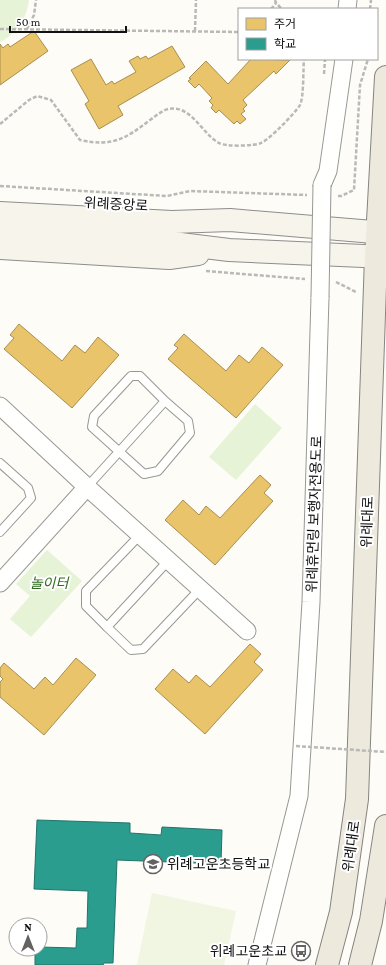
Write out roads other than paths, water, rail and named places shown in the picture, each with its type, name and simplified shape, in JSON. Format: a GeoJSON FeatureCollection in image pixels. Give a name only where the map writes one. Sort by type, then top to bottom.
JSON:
{"type":"FeatureCollection","features":[{"type":"Feature","properties":{"kind":"main road","name":"위례대로"},"geometry":{"type":"LineString","coordinates":[[327,965],[341,912],[358,799],[382,233],[386,77]]}},
{"type":"Feature","properties":{"kind":"main road","name":"위례중앙로"},"geometry":{"type":"LineString","coordinates":[[0,197],[169,208],[230,220],[382,233]]}},
{"type":"Feature","properties":{"kind":"main road","name":"위례중앙로"},"geometry":{"type":"LineString","coordinates":[[0,212],[172,222],[230,220]]}},
{"type":"Feature","properties":{"kind":"main road"},"geometry":{"type":"LineString","coordinates":[[0,232],[172,243],[229,250],[381,257]]}},
{"type":"Feature","properties":{"kind":"main road"},"geometry":{"type":"LineString","coordinates":[[0,248],[169,258],[229,250]]}},
{"type":"Feature","properties":{"kind":"main road"},"geometry":{"type":"LineString","coordinates":[[360,965],[371,921],[386,826]]}},
{"type":"Feature","properties":{"kind":"street","name":"위례휴먼링 보행자전용도로"},"geometry":{"type":"LineString","coordinates":[[257,965],[299,796],[299,746],[311,602],[322,192],[328,171],[344,60]]}},
{"type":"Feature","properties":{"kind":"street"},"geometry":{"type":"LineString","coordinates":[[0,406],[87,487],[247,631]]}},
{"type":"Feature","properties":{"kind":"street"},"geometry":{"type":"LineString","coordinates":[[0,583],[87,487]]}},
{"type":"Feature","properties":{"kind":"lane"},"geometry":{"type":"LineString","coordinates":[[131,376],[140,376],[188,421],[190,433],[158,471],[144,474],[119,452],[92,427],[94,416],[131,376]]}},
{"type":"Feature","properties":{"kind":"lane"},"geometry":{"type":"LineString","coordinates":[[87,487],[165,401]]}},
{"type":"Feature","properties":{"kind":"lane"},"geometry":{"type":"LineString","coordinates":[[0,463],[28,488],[31,498],[0,532]]}},
{"type":"Feature","properties":{"kind":"lane"},"geometry":{"type":"LineString","coordinates":[[140,535],[86,591],[86,606],[131,650],[143,649],[200,589]]}},
{"type":"Feature","properties":{"kind":"lane"},"geometry":{"type":"LineString","coordinates":[[107,627],[168,560]]}},
{"type":"Feature","properties":{"kind":"place","name":"위례고운초등학교"},"geometry":{"type":"Point","coordinates":[153,864]}},
{"type":"Feature","properties":{"kind":"place","name":"위례고운초교"},"geometry":{"type":"Point","coordinates":[301,951]}},
{"type":"Feature","properties":{"kind":"park label","name":"놀이터"},"geometry":{"type":"Point","coordinates":[49,583]}}]}
